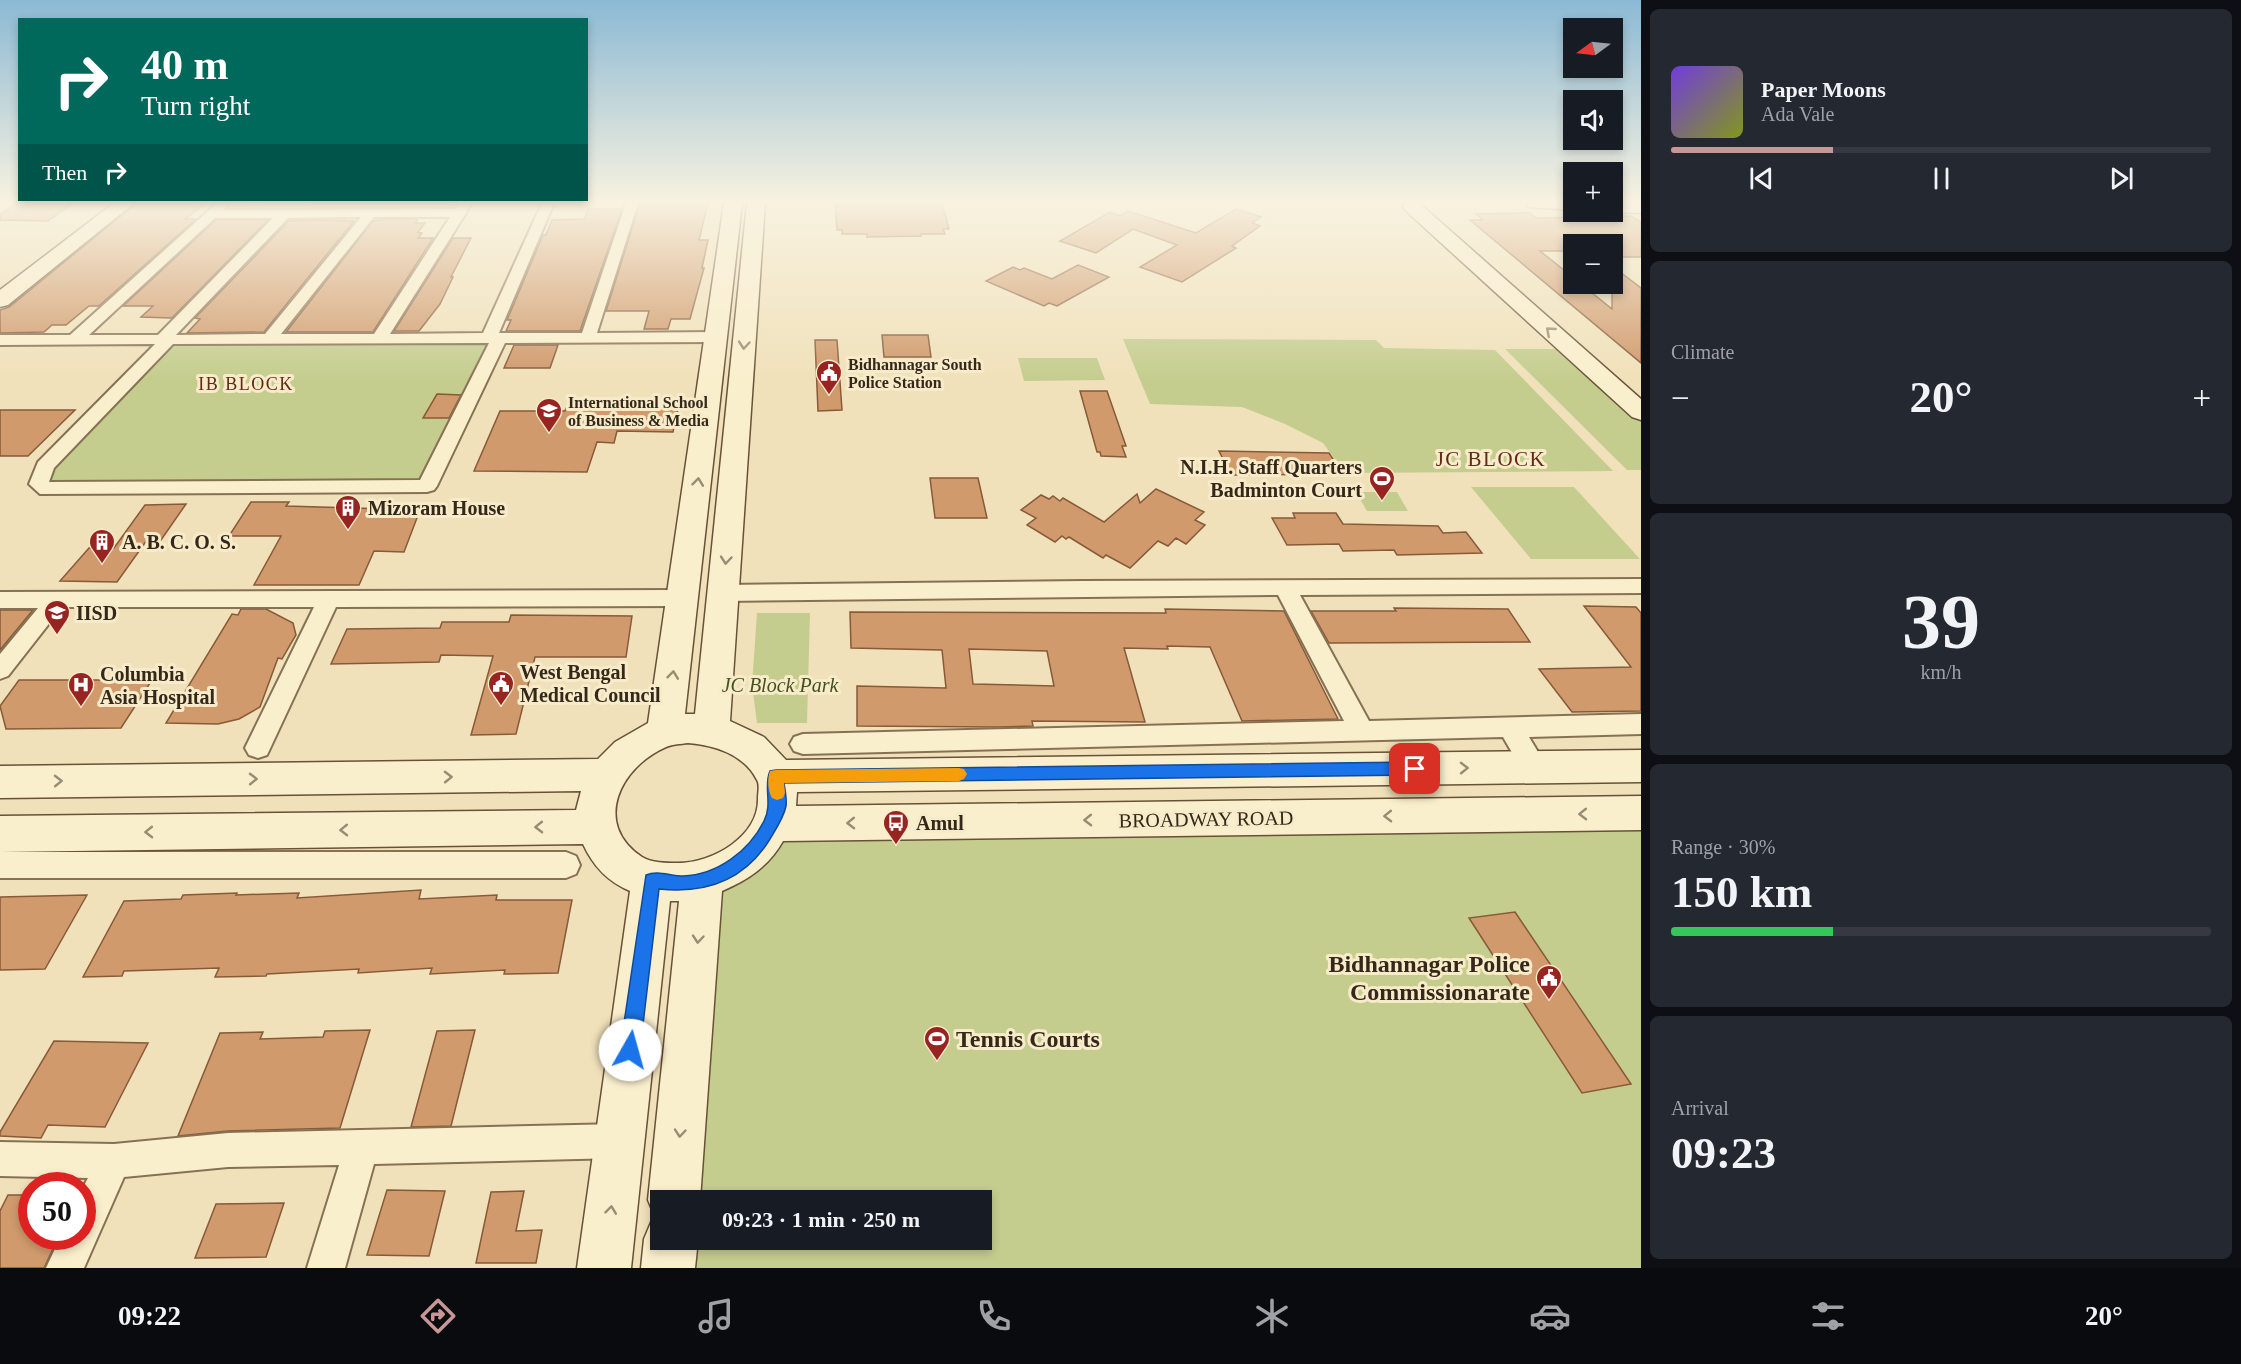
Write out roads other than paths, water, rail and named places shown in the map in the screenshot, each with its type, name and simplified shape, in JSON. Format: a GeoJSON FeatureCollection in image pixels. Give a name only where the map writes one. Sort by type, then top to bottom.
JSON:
{"type":"FeatureCollection","features":[{"type":"Feature","properties":{"kind":"street"},"geometry":{"type":"LineString","coordinates":[[0,284],[28,262]]}},
{"type":"Feature","properties":{"kind":"street"},"geometry":{"type":"LineString","coordinates":[[0,300],[49,262]]}},
{"type":"Feature","properties":{"kind":"street"},"geometry":{"type":"LineString","coordinates":[[75,339],[159,262]]}},
{"type":"Feature","properties":{"kind":"street"},"geometry":{"type":"LineString","coordinates":[[239,262],[45,466],[39,484],[47,490],[427,486],[494,338],[524,262]]}},
{"type":"Feature","properties":{"kind":"street"},"geometry":{"type":"LineString","coordinates":[[270,338],[331,262]]}},
{"type":"Feature","properties":{"kind":"street"},"geometry":{"type":"LineString","coordinates":[[379,338],[428,262]]}},
{"type":"Feature","properties":{"kind":"street"},"geometry":{"type":"LineString","coordinates":[[588,337],[613,262]]}},
{"type":"Feature","properties":{"kind":"street"},"geometry":{"type":"LineString","coordinates":[[711,730],[728,531],[735,262]]}},
{"type":"Feature","properties":{"kind":"street"},"geometry":{"type":"LineString","coordinates":[[665,733],[716,337],[735,296],[743,262]]}},
{"type":"Feature","properties":{"kind":"street"},"geometry":{"type":"LineString","coordinates":[[1480,262],[1641,412]]}},
{"type":"Feature","properties":{"kind":"street"},"geometry":{"type":"LineString","coordinates":[[1490,262],[1641,387]]}},
{"type":"Feature","properties":{"kind":"street"},"geometry":{"type":"LineString","coordinates":[[0,340],[716,337]]}},
{"type":"Feature","properties":{"kind":"street"},"geometry":{"type":"LineString","coordinates":[[1573,351],[1599,351]]}},
{"type":"Feature","properties":{"kind":"street"},"geometry":{"type":"LineString","coordinates":[[692,531],[728,531]]}},
{"type":"Feature","properties":{"kind":"street"},"geometry":{"type":"LineString","coordinates":[[723,593],[1285,586],[1641,586]]}},
{"type":"Feature","properties":{"kind":"street"},"geometry":{"type":"LineString","coordinates":[[1285,586],[1362,731]]}},
{"type":"Feature","properties":{"kind":"street"},"geometry":{"type":"LineString","coordinates":[[0,600],[683,597]]}},
{"type":"Feature","properties":{"kind":"street"},"geometry":{"type":"LineString","coordinates":[[258,748],[329,599]]}},
{"type":"Feature","properties":{"kind":"street"},"geometry":{"type":"LineString","coordinates":[[0,670],[57,600]]}},
{"type":"Feature","properties":{"kind":"street"},"geometry":{"type":"LineString","coordinates":[[803,744],[1641,724]]}},
{"type":"Feature","properties":{"kind":"street"},"geometry":{"type":"LineString","coordinates":[[688,728],[711,730],[742,741],[762,758],[776,776],[778,805],[771,824],[753,852],[727,871],[702,881],[683,884],[652,880],[622,866],[603,845],[597,827],[595,819],[598,794],[608,775],[632,748],[665,733],[688,728]]}},
{"type":"Feature","properties":{"kind":"street"},"geometry":{"type":"LineString","coordinates":[[1510,728],[1534,767]]}},
{"type":"Feature","properties":{"kind":"street"},"geometry":{"type":"LineString","coordinates":[[776,776],[1641,766]]}},
{"type":"Feature","properties":{"kind":"street"},"geometry":{"type":"LineString","coordinates":[[0,782],[608,775]]}},
{"type":"Feature","properties":{"kind":"street","name":"BROADWAY ROAD"},"geometry":{"type":"LineString","coordinates":[[771,824],[1641,813]]}},
{"type":"Feature","properties":{"kind":"street"},"geometry":{"type":"LineString","coordinates":[[0,834],[597,827]]}},
{"type":"Feature","properties":{"kind":"street"},"geometry":{"type":"LineString","coordinates":[[0,866],[566,865]]}},
{"type":"Feature","properties":{"kind":"street"},"geometry":{"type":"LineString","coordinates":[[604,1268],[652,880]]}},
{"type":"Feature","properties":{"kind":"street"},"geometry":{"type":"LineString","coordinates":[[676,1190],[702,881]]}},
{"type":"Feature","properties":{"kind":"street"},"geometry":{"type":"LineString","coordinates":[[0,1159],[114,1161],[228,1150],[619,1141]]}},
{"type":"Feature","properties":{"kind":"street"},"geometry":{"type":"LineString","coordinates":[[326,1268],[361,1148]]}},
{"type":"Feature","properties":{"kind":"street"},"geometry":{"type":"LineString","coordinates":[[96,1200],[114,1161]]}},
{"type":"Feature","properties":{"kind":"street"},"geometry":{"type":"LineString","coordinates":[[65,1268],[73,1250]]}},
{"type":"Feature","properties":{"kind":"street"},"geometry":{"type":"LineString","coordinates":[[668,1268],[670,1250]]}},
{"type":"Feature","properties":{"kind":"place","name":"Bidhannagar South Police Station"},"geometry":{"type":"Point","coordinates":[829,396]}},
{"type":"Feature","properties":{"kind":"place","name":"International School of Business & Media"},"geometry":{"type":"Point","coordinates":[549,434]}},
{"type":"Feature","properties":{"kind":"place","name":"N.I.H. Staff Quarters Badminton Court"},"geometry":{"type":"Point","coordinates":[1382,502]}},
{"type":"Feature","properties":{"kind":"place","name":"Mizoram House"},"geometry":{"type":"Point","coordinates":[348,531]}},
{"type":"Feature","properties":{"kind":"place","name":"A. B. C. O. S."},"geometry":{"type":"Point","coordinates":[102,565]}},
{"type":"Feature","properties":{"kind":"place","name":"IISD"},"geometry":{"type":"Point","coordinates":[57,636]}},
{"type":"Feature","properties":{"kind":"place","name":"West Bengal Medical Council"},"geometry":{"type":"Point","coordinates":[501,707]}},
{"type":"Feature","properties":{"kind":"place","name":"Columbia Asia Hospital"},"geometry":{"type":"Point","coordinates":[81,708]}},
{"type":"Feature","properties":{"kind":"place","name":"Amul"},"geometry":{"type":"Point","coordinates":[896,846]}},
{"type":"Feature","properties":{"kind":"place","name":"Bidhannagar Police Commissionarate"},"geometry":{"type":"Point","coordinates":[1549,1001]}},
{"type":"Feature","properties":{"kind":"place","name":"Tennis Courts"},"geometry":{"type":"Point","coordinates":[937,1062]}},
{"type":"Feature","properties":{"kind":"district","name":"IB BLOCK"},"geometry":{"type":"Point","coordinates":[246,384]}},
{"type":"Feature","properties":{"kind":"district","name":"JC BLOCK"},"geometry":{"type":"Point","coordinates":[1491,459]}},
{"type":"Feature","properties":{"kind":"park label","name":"JC Block Park"},"geometry":{"type":"Point","coordinates":[780,685]}}]}
